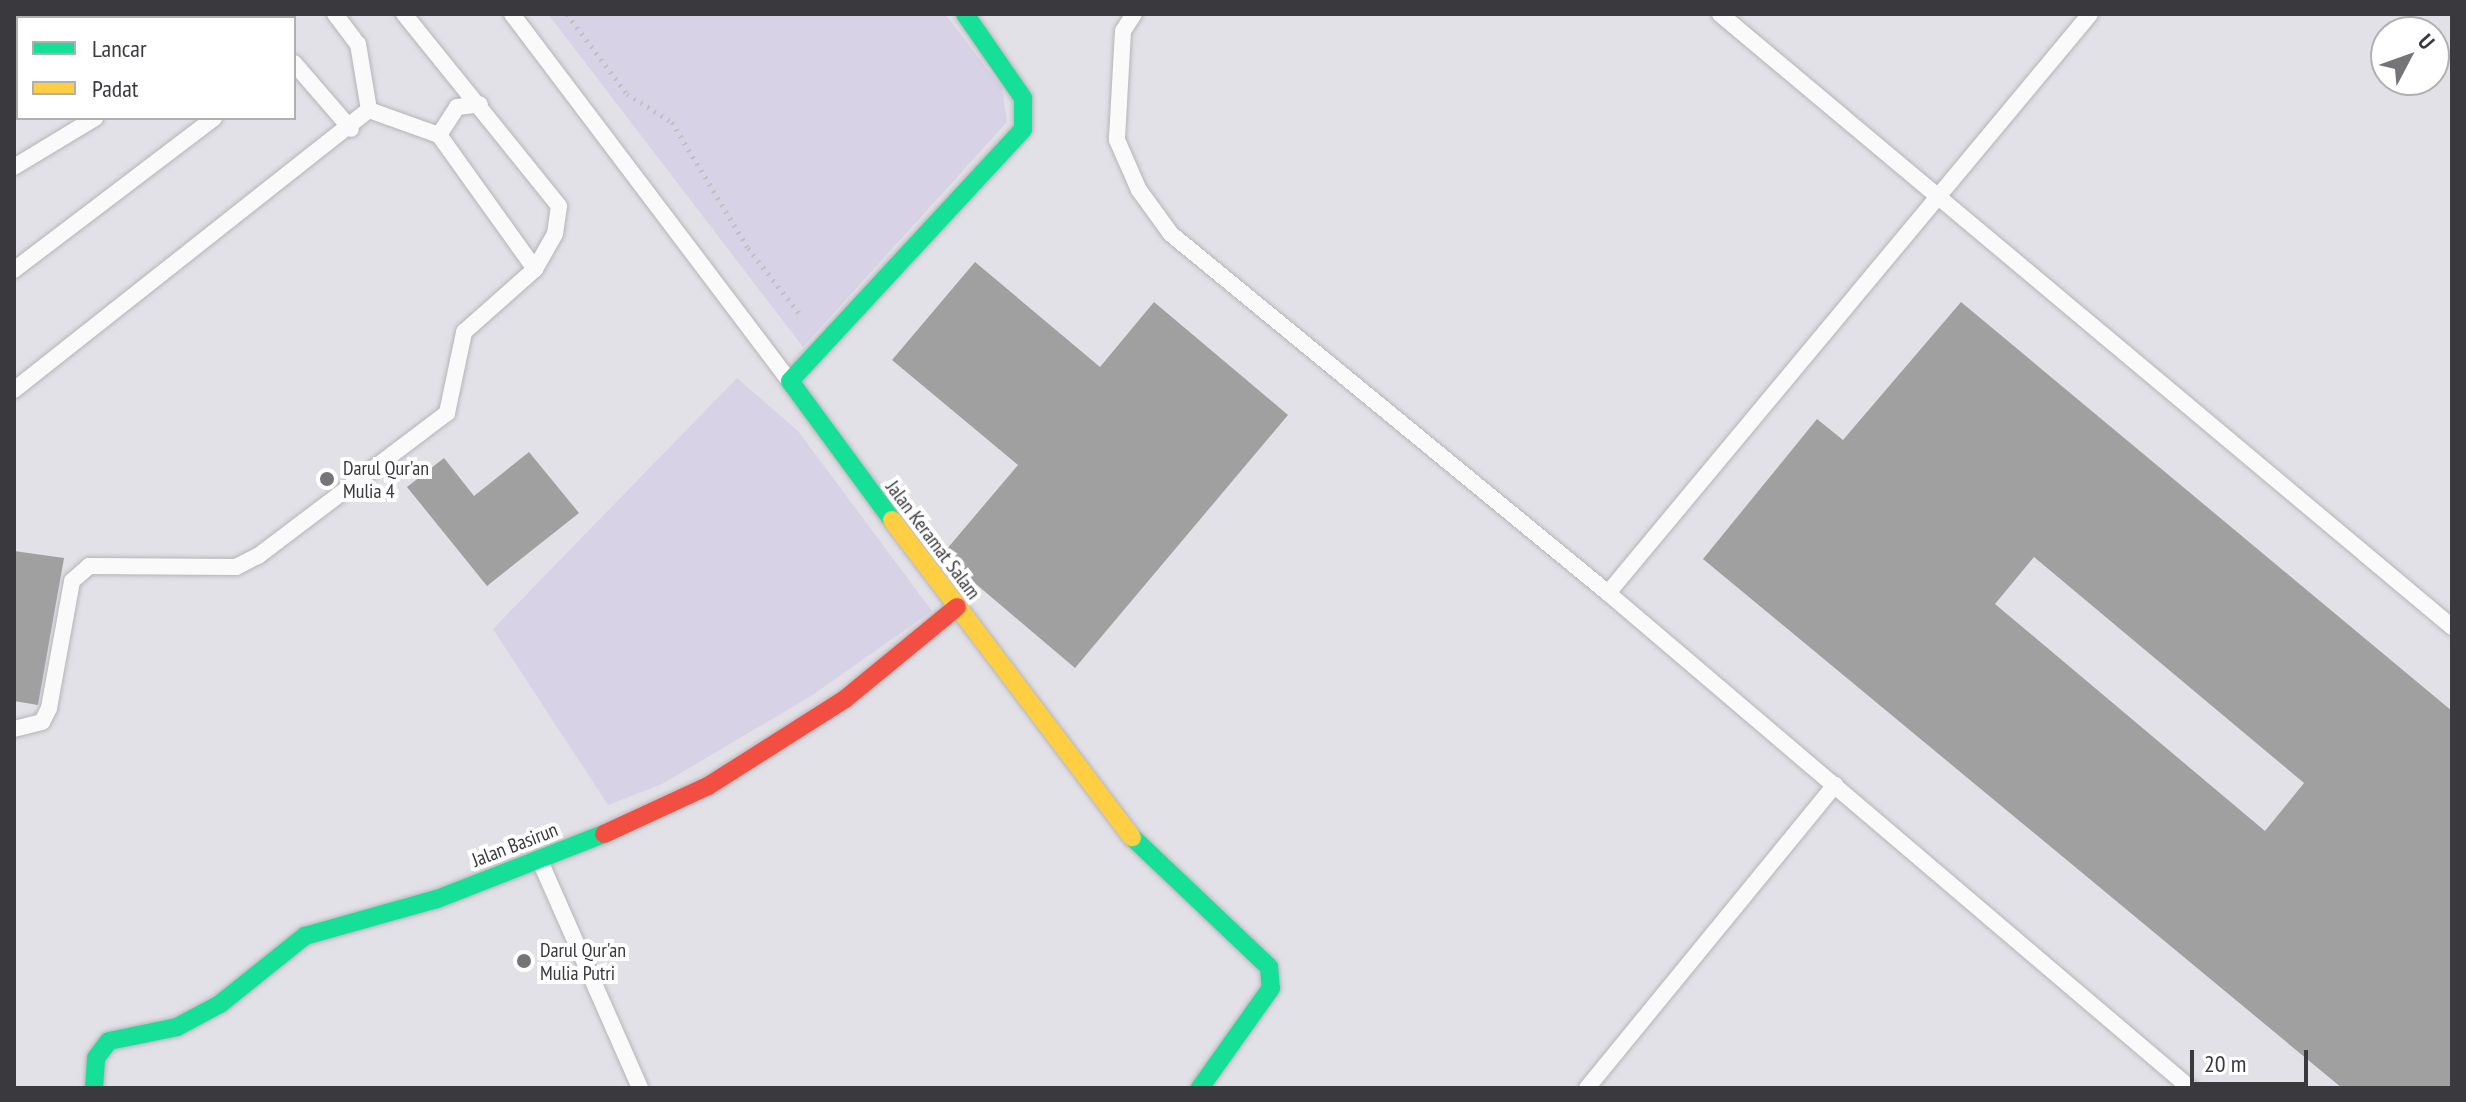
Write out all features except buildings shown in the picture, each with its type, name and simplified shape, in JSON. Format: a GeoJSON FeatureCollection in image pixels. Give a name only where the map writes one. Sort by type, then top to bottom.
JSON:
{"type":"FeatureCollection","features":[{"type":"Feature","properties":{"kind":"street"},"geometry":{"type":"LineString","coordinates":[[790,381],[1023,129],[1026,114],[1014,81],[965,14]]}},
{"type":"Feature","properties":{"kind":"street","name":"Jalan Keramat Salam"},"geometry":{"type":"LineString","coordinates":[[790,381],[1087,784],[1144,851],[1269,967],[1271,988],[1198,1088]]}},
{"type":"Feature","properties":{"kind":"street","name":"Jalan Basirun"},"geometry":{"type":"LineString","coordinates":[[94,1088],[96,1058],[109,1041],[177,1027],[210,1010],[305,936],[437,899],[539,860],[694,792],[787,739],[957,607]]}},
{"type":"Feature","properties":{"kind":"lane"},"geometry":{"type":"LineString","coordinates":[[335,14],[358,44],[369,110]]}},
{"type":"Feature","properties":{"kind":"lane"},"geometry":{"type":"LineString","coordinates":[[14,729],[42,722],[49,708],[72,581],[89,566],[236,567],[258,556],[447,413],[464,332],[535,269],[555,234],[559,206],[480,104],[404,14]]}},
{"type":"Feature","properties":{"kind":"lane"},"geometry":{"type":"LineString","coordinates":[[512,14],[790,381]]}},
{"type":"Feature","properties":{"kind":"lane"},"geometry":{"type":"LineString","coordinates":[[1134,14],[1123,31],[1117,140],[1139,190],[1171,234],[1608,593],[2190,1088]]}},
{"type":"Feature","properties":{"kind":"lane"},"geometry":{"type":"LineString","coordinates":[[1720,14],[2452,627]]}},
{"type":"Feature","properties":{"kind":"lane"},"geometry":{"type":"LineString","coordinates":[[1608,593],[2090,14]]}},
{"type":"Feature","properties":{"kind":"lane"},"geometry":{"type":"LineString","coordinates":[[296,65],[351,129]]}},
{"type":"Feature","properties":{"kind":"lane"},"geometry":{"type":"LineString","coordinates":[[439,135],[457,107],[480,104]]}},
{"type":"Feature","properties":{"kind":"lane"},"geometry":{"type":"LineString","coordinates":[[14,390],[351,129],[369,110]]}},
{"type":"Feature","properties":{"kind":"lane"},"geometry":{"type":"LineString","coordinates":[[369,110],[439,135],[535,269]]}},
{"type":"Feature","properties":{"kind":"lane"},"geometry":{"type":"LineString","coordinates":[[14,167],[92,120]]}},
{"type":"Feature","properties":{"kind":"lane"},"geometry":{"type":"LineString","coordinates":[[14,270],[211,120]]}},
{"type":"Feature","properties":{"kind":"lane"},"geometry":{"type":"LineString","coordinates":[[1587,1088],[1835,785]]}},
{"type":"Feature","properties":{"kind":"lane"},"geometry":{"type":"LineString","coordinates":[[539,860],[640,1088]]}},
{"type":"Feature","properties":{"kind":"path"},"geometry":{"type":"LineString","coordinates":[[567,14],[627,94],[672,122],[748,248],[825,345]]}},
{"type":"Feature","properties":{"kind":"shaded area"},"geometry":{"type":"Polygon","coordinates":[[[548,14],[945,14],[1002,88],[1007,122],[803,347],[548,14]]]}},
{"type":"Feature","properties":{"kind":"shaded area"},"geometry":{"type":"Polygon","coordinates":[[[737,378],[798,431],[932,611],[811,696],[662,784],[608,805],[493,629],[737,378]]]}},
{"type":"Feature","properties":{"kind":"traffic: fast"},"geometry":{"type":"LineString","coordinates":[[892,520],[790,381],[1023,129],[1023,98],[965,14]]}},
{"type":"Feature","properties":{"kind":"traffic: fast"},"geometry":{"type":"LineString","coordinates":[[94,1088],[96,1058],[109,1041],[177,1027],[220,1004],[305,936],[437,899],[604,834]]}},
{"type":"Feature","properties":{"kind":"traffic: fast"},"geometry":{"type":"LineString","coordinates":[[1132,837],[1269,967],[1271,988],[1200,1088]]}},
{"type":"Feature","properties":{"kind":"traffic: slow"},"geometry":{"type":"LineString","coordinates":[[892,520],[1132,837]]}},
{"type":"Feature","properties":{"kind":"traffic: jam"},"geometry":{"type":"LineString","coordinates":[[604,834],[708,786],[845,699],[957,607]]}},
{"type":"Feature","properties":{"kind":"place","name":"Darul Qur'an Mulia 4"},"geometry":{"type":"Point","coordinates":[327,479]}},
{"type":"Feature","properties":{"kind":"place","name":"Darul Qur'an Mulia Putri"},"geometry":{"type":"Point","coordinates":[524,961]}}]}
